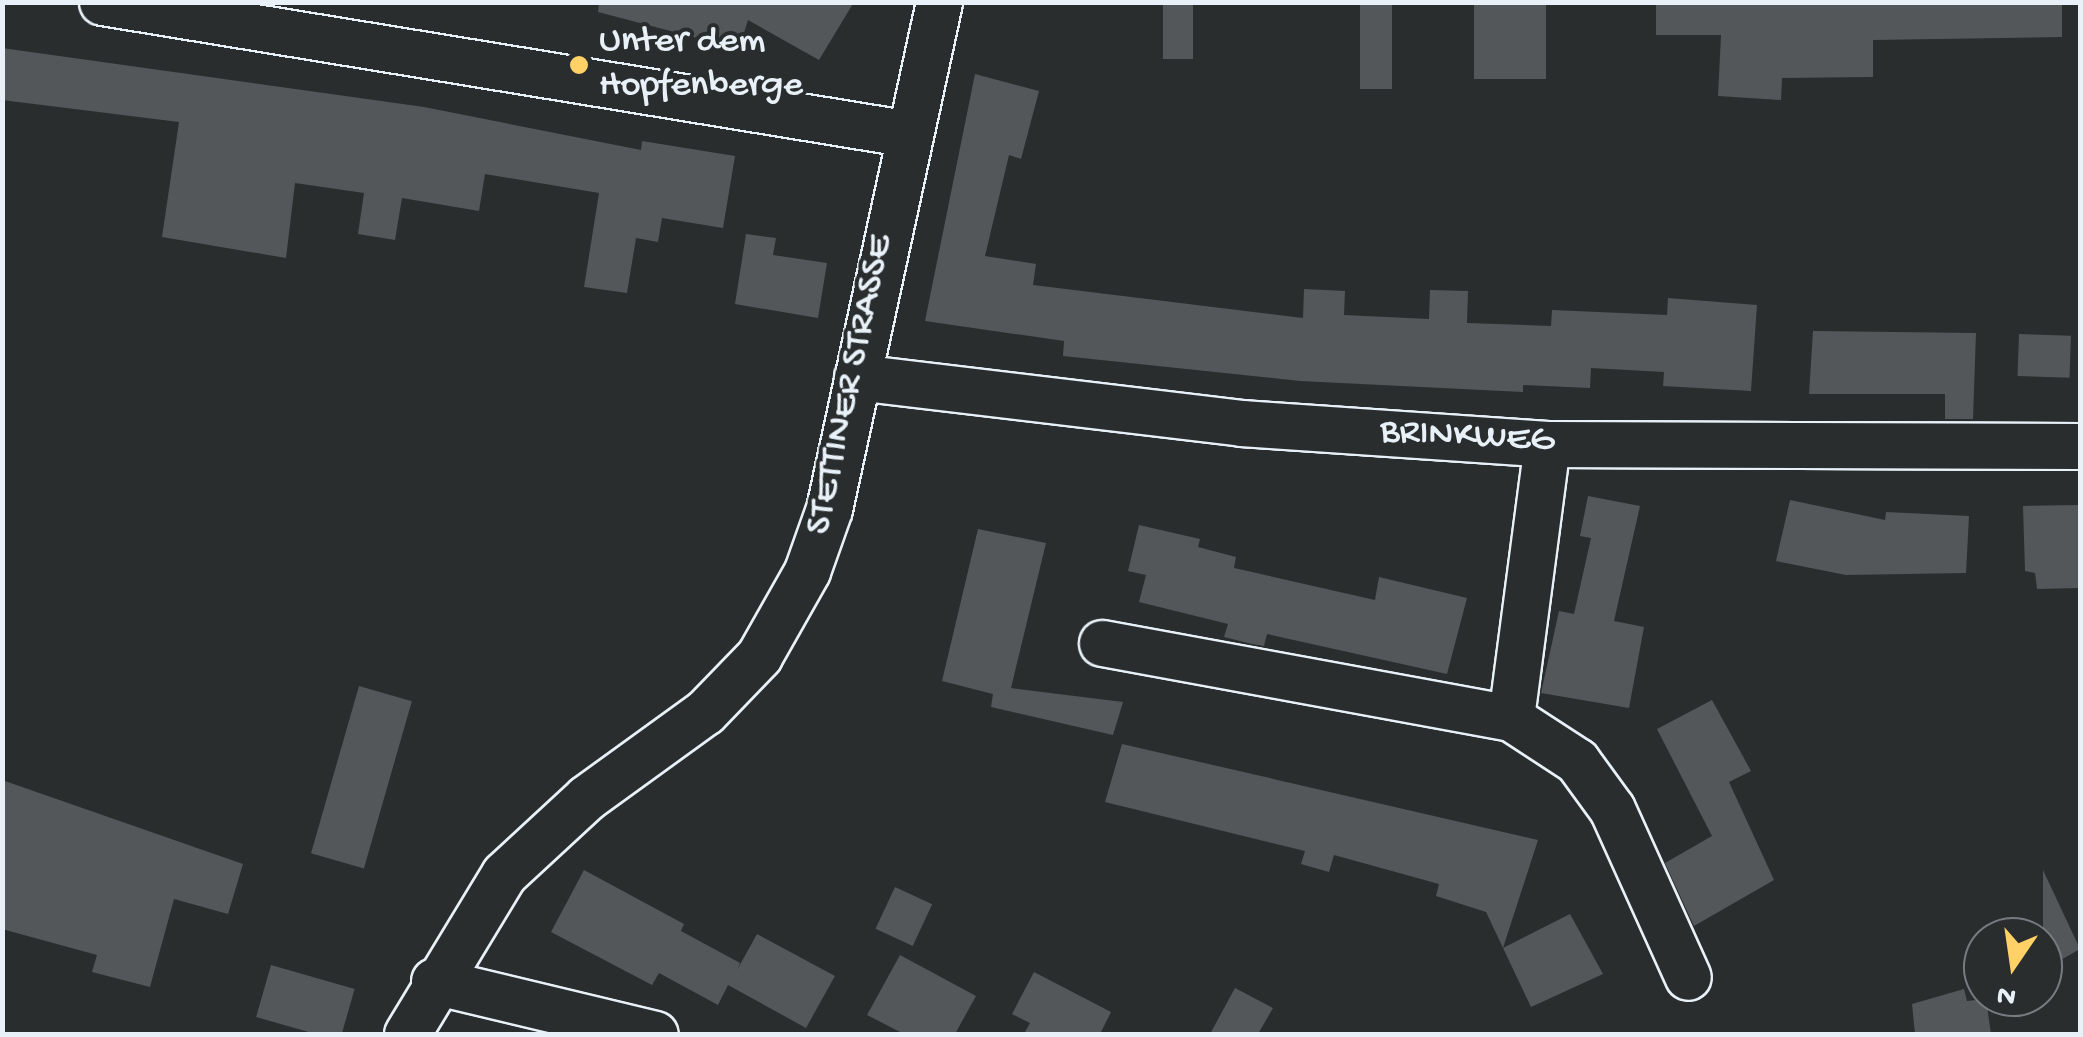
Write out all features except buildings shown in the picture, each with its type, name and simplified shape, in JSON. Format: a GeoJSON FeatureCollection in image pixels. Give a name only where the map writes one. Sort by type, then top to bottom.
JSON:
{"type":"FeatureCollection","features":[{"type":"Feature","properties":{"kind":"street"},"geometry":{"type":"LineString","coordinates":[[102,2],[904,133]]}},
{"type":"Feature","properties":{"kind":"street","name":"STETTINER STRASSE"},"geometry":{"type":"LineString","coordinates":[[407,1034],[434,981],[504,874],[586,798],[705,712],[759,656],[808,571],[857,377],[904,133],[939,2]]}},
{"type":"Feature","properties":{"kind":"street","name":"BRINKWEG"},"geometry":{"type":"LineString","coordinates":[[857,377],[1241,423],[1548,444],[2080,446]]}},
{"type":"Feature","properties":{"kind":"street"},"geometry":{"type":"LineString","coordinates":[[1511,718],[1548,444]]}},
{"type":"Feature","properties":{"kind":"street"},"geometry":{"type":"LineString","coordinates":[[1102,643],[1511,718],[1578,761],[1612,809],[1688,977]]}},
{"type":"Feature","properties":{"kind":"street"},"geometry":{"type":"LineString","coordinates":[[434,981],[655,1034]]}},
{"type":"Feature","properties":{"kind":"place","name":"Unter dem Hopfenberge"},"geometry":{"type":"Point","coordinates":[579,65]}}]}
